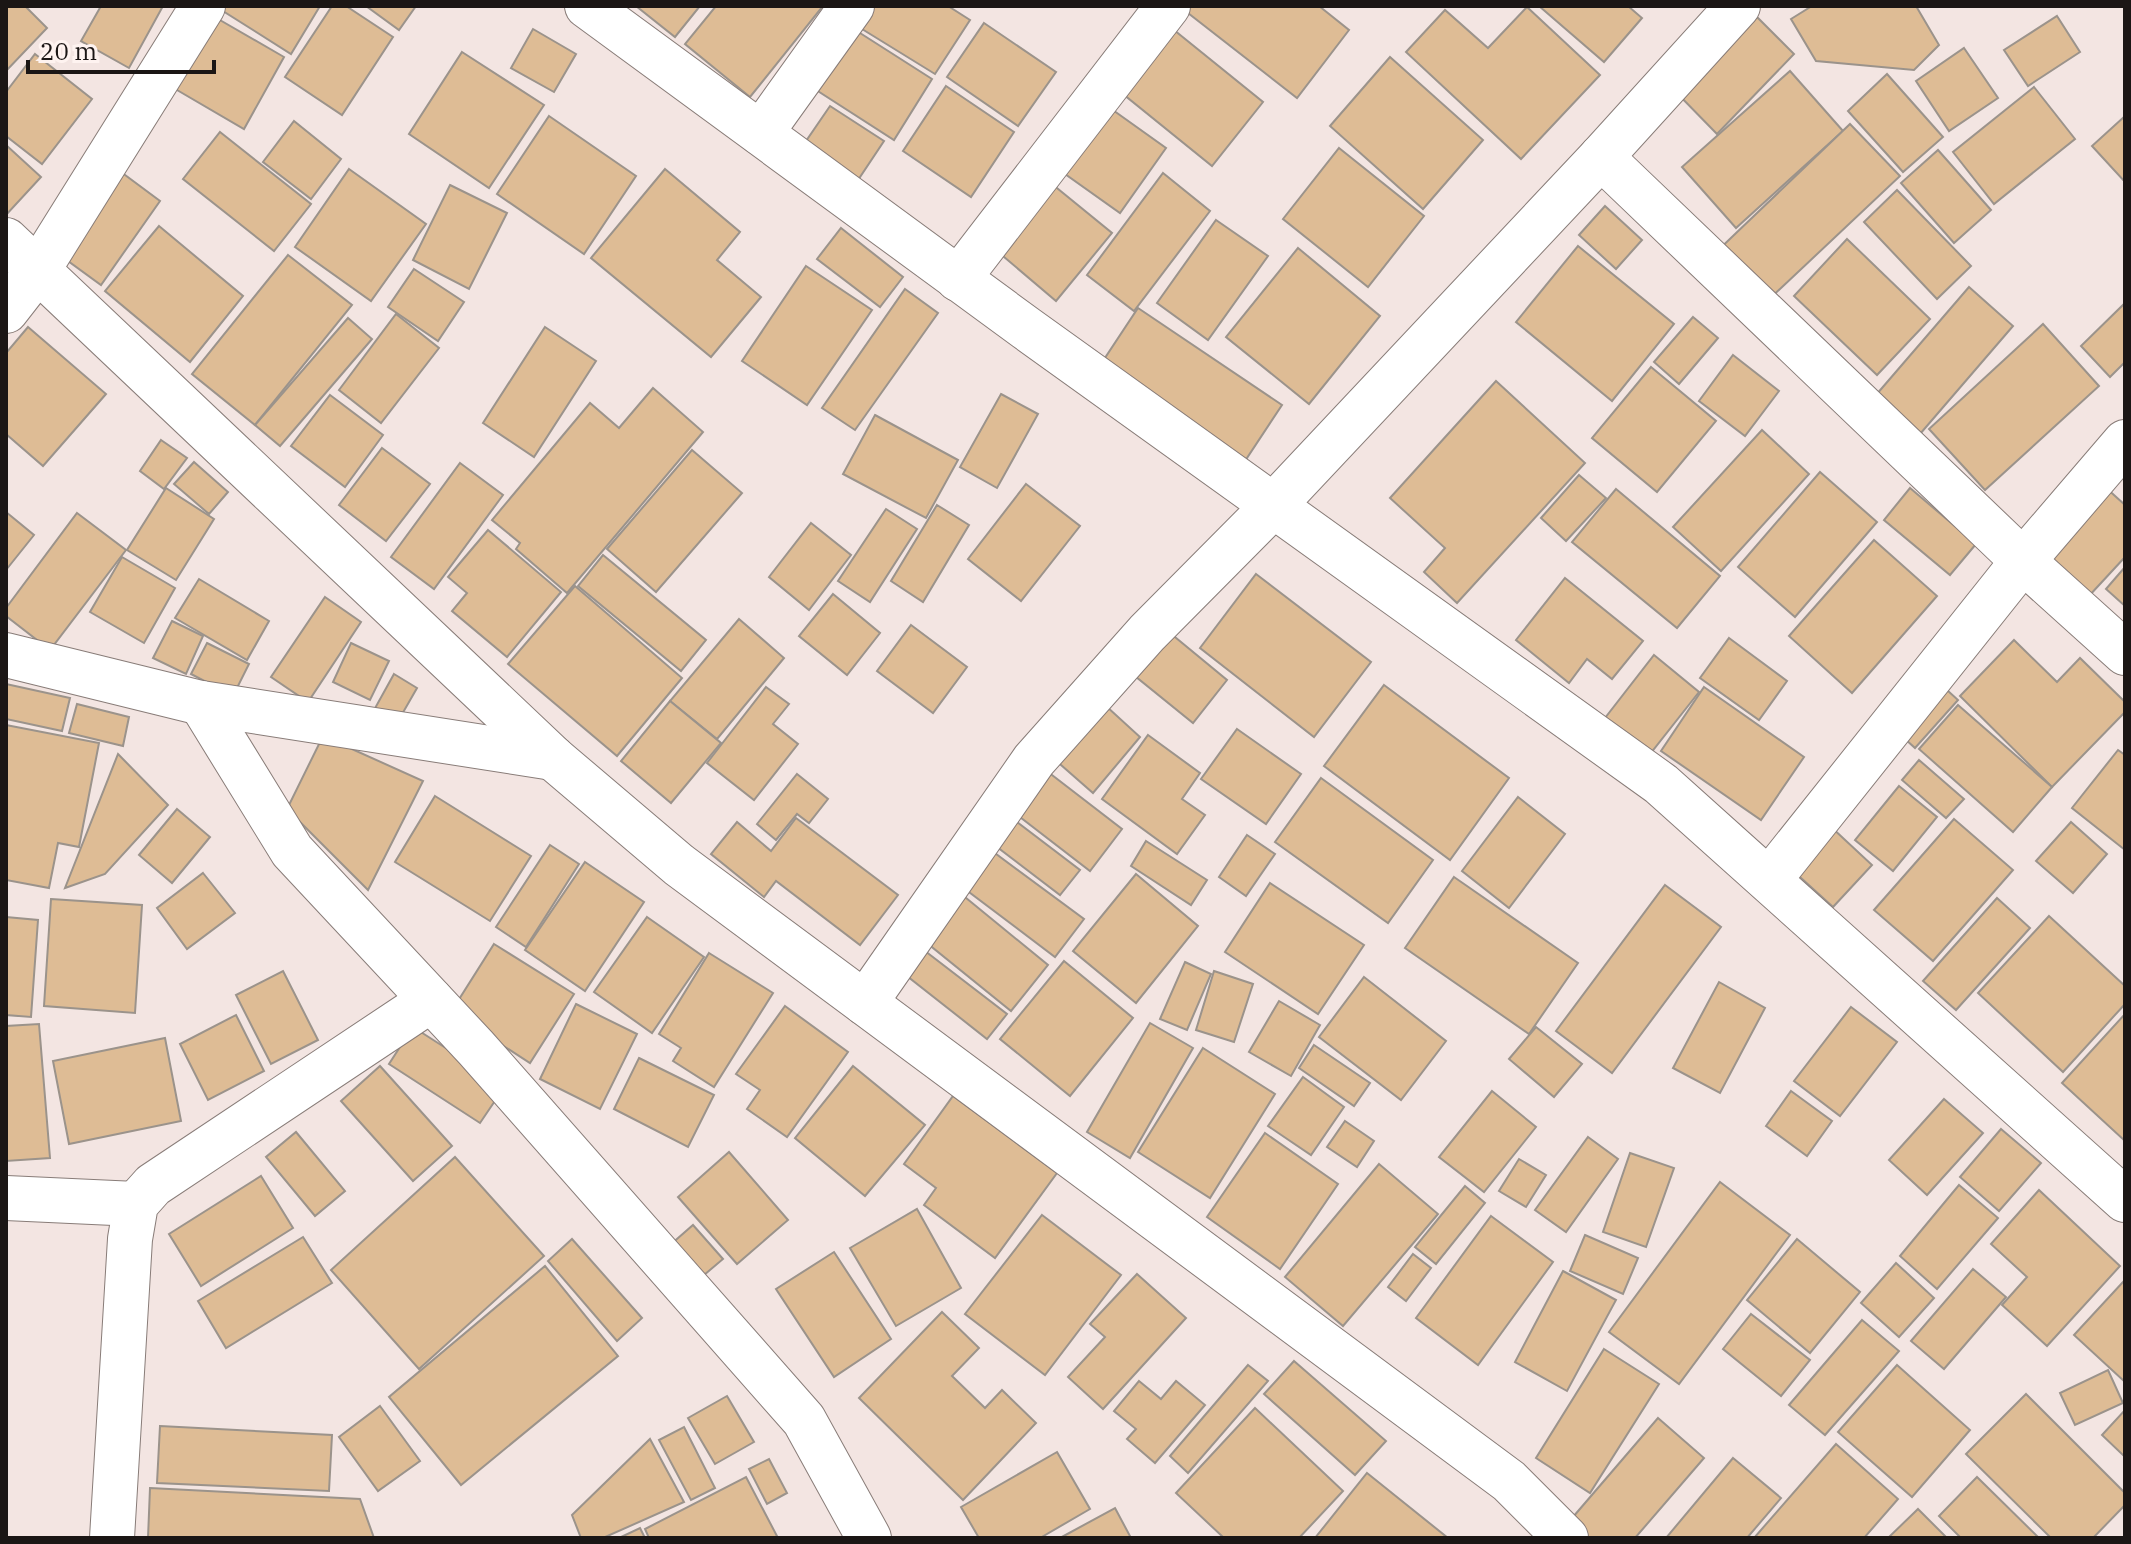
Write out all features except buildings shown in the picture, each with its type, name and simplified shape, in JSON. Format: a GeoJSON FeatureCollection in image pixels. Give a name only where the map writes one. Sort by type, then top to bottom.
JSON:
{"type":"FeatureCollection","features":[{"type":"Feature","properties":{"kind":"street"},"geometry":{"type":"LineString","coordinates":[[6,311],[38,270],[203,6]]}},
{"type":"Feature","properties":{"kind":"street"},"geometry":{"type":"LineString","coordinates":[[587,6],[958,279],[1661,784],[2125,1200]]}},
{"type":"Feature","properties":{"kind":"street"},"geometry":{"type":"LineString","coordinates":[[761,133],[852,6]]}},
{"type":"Feature","properties":{"kind":"street"},"geometry":{"type":"LineString","coordinates":[[958,279],[1168,6]]}},
{"type":"Feature","properties":{"kind":"street"},"geometry":{"type":"LineString","coordinates":[[865,1003],[1034,760],[1147,633],[1273,506],[1601,157],[1738,6]]}},
{"type":"Feature","properties":{"kind":"street"},"geometry":{"type":"LineString","coordinates":[[1601,157],[2023,561],[2125,653]]}},
{"type":"Feature","properties":{"kind":"street"},"geometry":{"type":"LineString","coordinates":[[6,240],[553,758],[679,865],[1509,1481],[1566,1538]]}},
{"type":"Feature","properties":{"kind":"street"},"geometry":{"type":"LineString","coordinates":[[1769,880],[2023,561],[2125,442]]}},
{"type":"Feature","properties":{"kind":"street"},"geometry":{"type":"LineString","coordinates":[[6,655],[201,703],[553,758]]}},
{"type":"Feature","properties":{"kind":"street"},"geometry":{"type":"LineString","coordinates":[[201,703],[292,851],[431,1000],[804,1420],[869,1538]]}},
{"type":"Feature","properties":{"kind":"street"},"geometry":{"type":"LineString","coordinates":[[112,1538],[130,1239],[136,1204],[153,1185],[431,1000]]}},
{"type":"Feature","properties":{"kind":"street"},"geometry":{"type":"LineString","coordinates":[[6,1198],[136,1204]]}}]}
